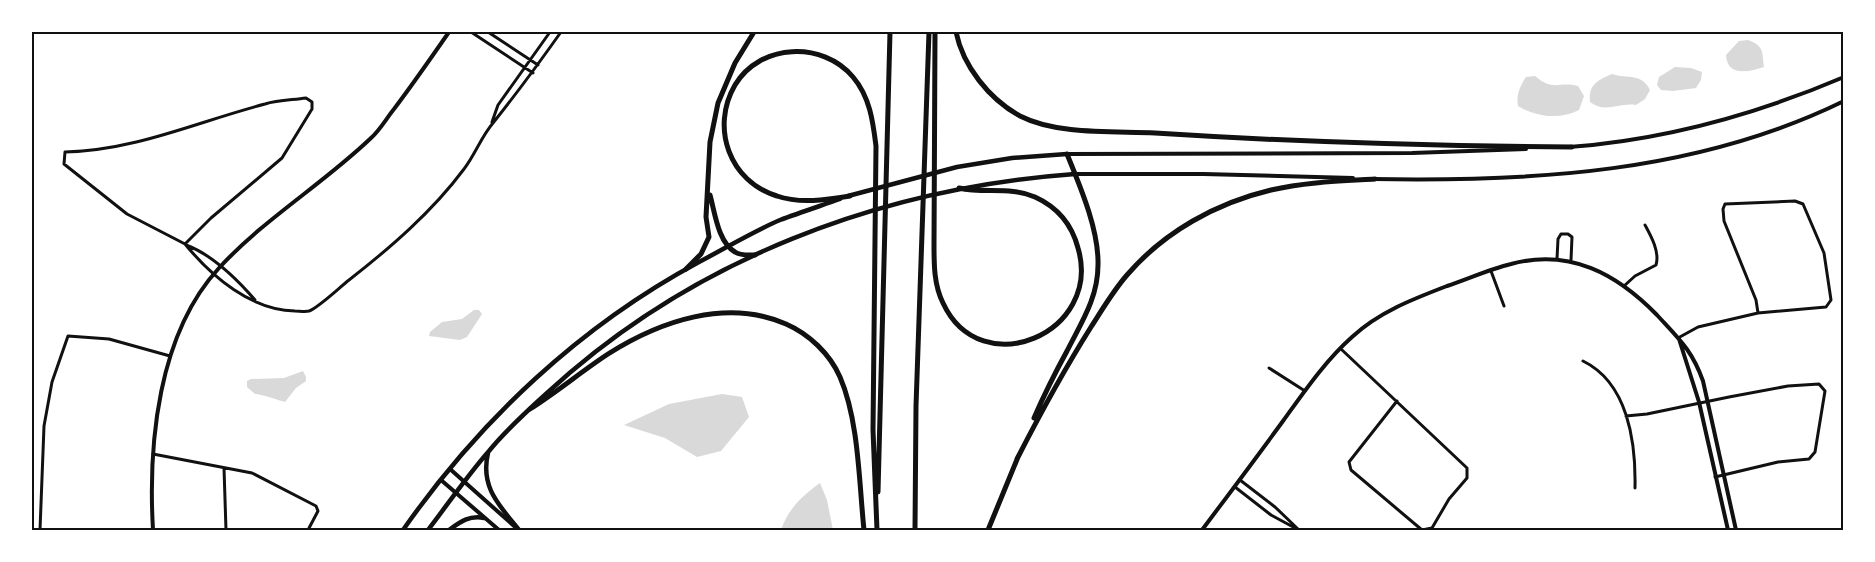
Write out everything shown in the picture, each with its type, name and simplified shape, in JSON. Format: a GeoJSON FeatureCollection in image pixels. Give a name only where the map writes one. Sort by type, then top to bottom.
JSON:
{"type":"FeatureCollection","features":[{"type":"Feature","properties":{"kind":"highway"},"geometry":{"type":"LineString","coordinates":[[686,269],[701,254],[709,237],[706,217],[710,142],[718,103],[735,63],[754,32]]}},
{"type":"Feature","properties":{"kind":"highway"},"geometry":{"type":"LineString","coordinates":[[877,531],[890,32]]}},
{"type":"Feature","properties":{"kind":"highway"},"geometry":{"type":"LineString","coordinates":[[915,531],[928,32]]}},
{"type":"Feature","properties":{"kind":"highway"},"geometry":{"type":"LineString","coordinates":[[935,32],[934,267],[938,291],[949,314],[971,334],[983,340],[1011,344],[1034,340],[1055,327],[1071,309],[1080,285],[1081,261],[1076,240],[1070,228],[1051,207],[1027,194],[1005,190],[969,191],[959,188]]}},
{"type":"Feature","properties":{"kind":"highway"},"geometry":{"type":"LineString","coordinates":[[956,32],[963,52],[986,90],[1021,116],[1051,126],[1388,145],[1572,147]]}},
{"type":"Feature","properties":{"kind":"highway"},"geometry":{"type":"LineString","coordinates":[[850,196],[814,200],[778,197],[749,182],[734,164],[726,147],[724,135],[726,110],[735,85],[752,67],[763,60],[786,52],[821,54],[845,69],[854,78],[861,88],[870,112],[876,146],[873,430],[877,531]]}},
{"type":"Feature","properties":{"kind":"highway"},"geometry":{"type":"LineString","coordinates":[[988,531],[1043,398],[1086,316],[1097,285],[1098,265],[1095,241],[1067,154]]}},
{"type":"Feature","properties":{"kind":"highway"},"geometry":{"type":"LineString","coordinates":[[1017,459],[1066,367],[1114,291],[1127,274],[1157,246],[1202,216],[1246,197],[1296,185],[1375,179]]}},
{"type":"Feature","properties":{"kind":"highway"},"geometry":{"type":"LineString","coordinates":[[709,191],[722,236],[728,246],[743,255],[755,255]]}},
{"type":"Feature","properties":{"kind":"highway"},"geometry":{"type":"LineString","coordinates":[[530,409],[608,354],[632,340],[677,322],[721,312],[746,313],[773,318],[803,333],[826,355],[840,376],[853,427],[864,531]]}},
{"type":"Feature","properties":{"kind":"main road"},"geometry":{"type":"LineString","coordinates":[[403,531],[440,479],[522,390],[602,322],[686,269],[778,221],[850,196],[957,167],[1012,158],[1067,154]]}},
{"type":"Feature","properties":{"kind":"main road"},"geometry":{"type":"LineString","coordinates":[[428,531],[489,450],[530,409],[579,364],[630,326],[687,290],[794,237],[849,217],[959,188],[1036,176],[1075,174]]}},
{"type":"Feature","properties":{"kind":"main road"},"geometry":{"type":"LineString","coordinates":[[489,450],[485,473],[489,488],[519,531]]}},
{"type":"Feature","properties":{"kind":"main road"},"geometry":{"type":"LineString","coordinates":[[448,531],[468,518],[475,516],[484,518]]}},
{"type":"Feature","properties":{"kind":"street"},"geometry":{"type":"LineString","coordinates":[[153,531],[151,498],[153,454],[160,401],[170,356],[193,302],[220,266],[242,245],[372,137],[449,32]]}},
{"type":"Feature","properties":{"kind":"street"},"geometry":{"type":"LineString","coordinates":[[471,32],[533,73]]}},
{"type":"Feature","properties":{"kind":"street"},"geometry":{"type":"LineString","coordinates":[[488,32],[538,65]]}},
{"type":"Feature","properties":{"kind":"street"},"geometry":{"type":"LineString","coordinates":[[492,124],[498,105],[550,32]]}},
{"type":"Feature","properties":{"kind":"street"},"geometry":{"type":"LineString","coordinates":[[185,244],[200,262],[237,292],[258,304],[283,310],[309,311],[378,258],[422,217],[464,170],[492,124],[506,109],[561,32]]}},
{"type":"Feature","properties":{"kind":"street"},"geometry":{"type":"LineString","coordinates":[[1067,154],[1412,153],[1572,147],[1640,138],[1736,116],[1782,102],[1844,77]]}},
{"type":"Feature","properties":{"kind":"street"},"geometry":{"type":"LineString","coordinates":[[185,244],[211,218],[282,158],[312,109],[312,102],[306,98],[267,103],[127,145],[96,151],[64,152],[64,164],[119,208],[154,229],[185,244],[202,251],[244,288],[258,304]]}},
{"type":"Feature","properties":{"kind":"street"},"geometry":{"type":"LineString","coordinates":[[1075,174],[1203,174],[1375,179],[1533,176],[1633,167],[1684,157],[1768,132],[1844,101]]}},
{"type":"Feature","properties":{"kind":"street"},"geometry":{"type":"LineString","coordinates":[[1678,338],[1698,327],[1758,313],[1819,309],[1826,307],[1832,300],[1824,253],[1803,204],[1795,201],[1725,204],[1723,209],[1724,221],[1756,300],[1758,313]]}},
{"type":"Feature","properties":{"kind":"street"},"geometry":{"type":"LineString","coordinates":[[1624,286],[1635,276],[1656,265],[1658,259],[1645,225]]}},
{"type":"Feature","properties":{"kind":"street"},"geometry":{"type":"LineString","coordinates":[[1557,259],[1558,239],[1561,234],[1568,234],[1572,237],[1571,260]]}},
{"type":"Feature","properties":{"kind":"street"},"geometry":{"type":"LineString","coordinates":[[1202,531],[1305,391],[1341,349],[1371,320],[1395,307],[1511,264],[1557,259],[1571,260],[1601,271],[1624,286],[1686,345],[1698,366],[1708,401],[1736,531]]}},
{"type":"Feature","properties":{"kind":"street"},"geometry":{"type":"LineString","coordinates":[[1491,271],[1504,306]]}},
{"type":"Feature","properties":{"kind":"street"},"geometry":{"type":"LineString","coordinates":[[40,531],[44,426],[52,382],[68,336],[109,339],[170,356]]}},
{"type":"Feature","properties":{"kind":"street"},"geometry":{"type":"LineString","coordinates":[[1678,338],[1700,402],[1728,531]]}},
{"type":"Feature","properties":{"kind":"street"},"geometry":{"type":"LineString","coordinates":[[1341,349],[1397,401],[1467,468],[1467,478],[1449,499],[1432,528],[1426,530],[1422,530],[1351,470],[1349,462],[1397,401]]}},
{"type":"Feature","properties":{"kind":"street"},"geometry":{"type":"LineString","coordinates":[[1583,361],[1596,368],[1610,381],[1621,400],[1634,460],[1635,488]]}},
{"type":"Feature","properties":{"kind":"street"},"geometry":{"type":"LineString","coordinates":[[1269,368],[1305,391]]}},
{"type":"Feature","properties":{"kind":"street"},"geometry":{"type":"LineString","coordinates":[[1626,416],[1647,414],[1788,386],[1819,384],[1826,391],[1815,452],[1809,459],[1778,462],[1715,477]]}},
{"type":"Feature","properties":{"kind":"street"},"geometry":{"type":"LineString","coordinates":[[153,454],[252,473],[316,506],[318,511],[308,531]]}},
{"type":"Feature","properties":{"kind":"street"},"geometry":{"type":"LineString","coordinates":[[224,468],[226,531]]}},
{"type":"Feature","properties":{"kind":"street"},"geometry":{"type":"LineString","coordinates":[[449,469],[519,531]]}},
{"type":"Feature","properties":{"kind":"street"},"geometry":{"type":"LineString","coordinates":[[440,479],[499,531]]}},
{"type":"Feature","properties":{"kind":"street"},"geometry":{"type":"LineString","coordinates":[[1240,480],[1275,507],[1299,531]]}},
{"type":"Feature","properties":{"kind":"street"},"geometry":{"type":"LineString","coordinates":[[1235,487],[1271,515],[1299,531]]}},
{"type":"Feature","properties":{"kind":"shaded area"},"geometry":{"type":"Polygon","coordinates":[[[1748,40],[1760,47],[1764,67],[1746,71],[1735,70],[1727,62],[1726,55],[1739,41],[1748,40]]]}},
{"type":"Feature","properties":{"kind":"shaded area"},"geometry":{"type":"Polygon","coordinates":[[[1675,67],[1691,68],[1702,72],[1701,80],[1696,88],[1661,90],[1657,85],[1659,77],[1675,67]]]}},
{"type":"Feature","properties":{"kind":"shaded area"},"geometry":{"type":"Polygon","coordinates":[[[1612,74],[1643,81],[1650,90],[1645,99],[1636,105],[1607,107],[1590,102],[1592,87],[1612,74]]]}},
{"type":"Feature","properties":{"kind":"shaded area"},"geometry":{"type":"Polygon","coordinates":[[[1535,76],[1547,84],[1578,86],[1584,96],[1579,110],[1564,115],[1548,116],[1532,113],[1518,106],[1520,87],[1526,77],[1535,76]]]}},
{"type":"Feature","properties":{"kind":"shaded area"},"geometry":{"type":"Polygon","coordinates":[[[474,310],[479,310],[482,314],[467,337],[460,340],[429,336],[430,332],[442,322],[462,319],[474,310]]]}},
{"type":"Feature","properties":{"kind":"shaded area"},"geometry":{"type":"Polygon","coordinates":[[[303,371],[306,381],[296,388],[285,402],[255,394],[247,387],[247,381],[251,379],[284,378],[303,371]]]}},
{"type":"Feature","properties":{"kind":"shaded area"},"geometry":{"type":"Polygon","coordinates":[[[722,394],[742,397],[749,417],[721,451],[697,457],[665,438],[624,425],[669,404],[722,394]]]}},
{"type":"Feature","properties":{"kind":"shaded area"},"geometry":{"type":"Polygon","coordinates":[[[820,483],[827,500],[833,530],[781,530],[796,503],[820,483]]]}}]}
